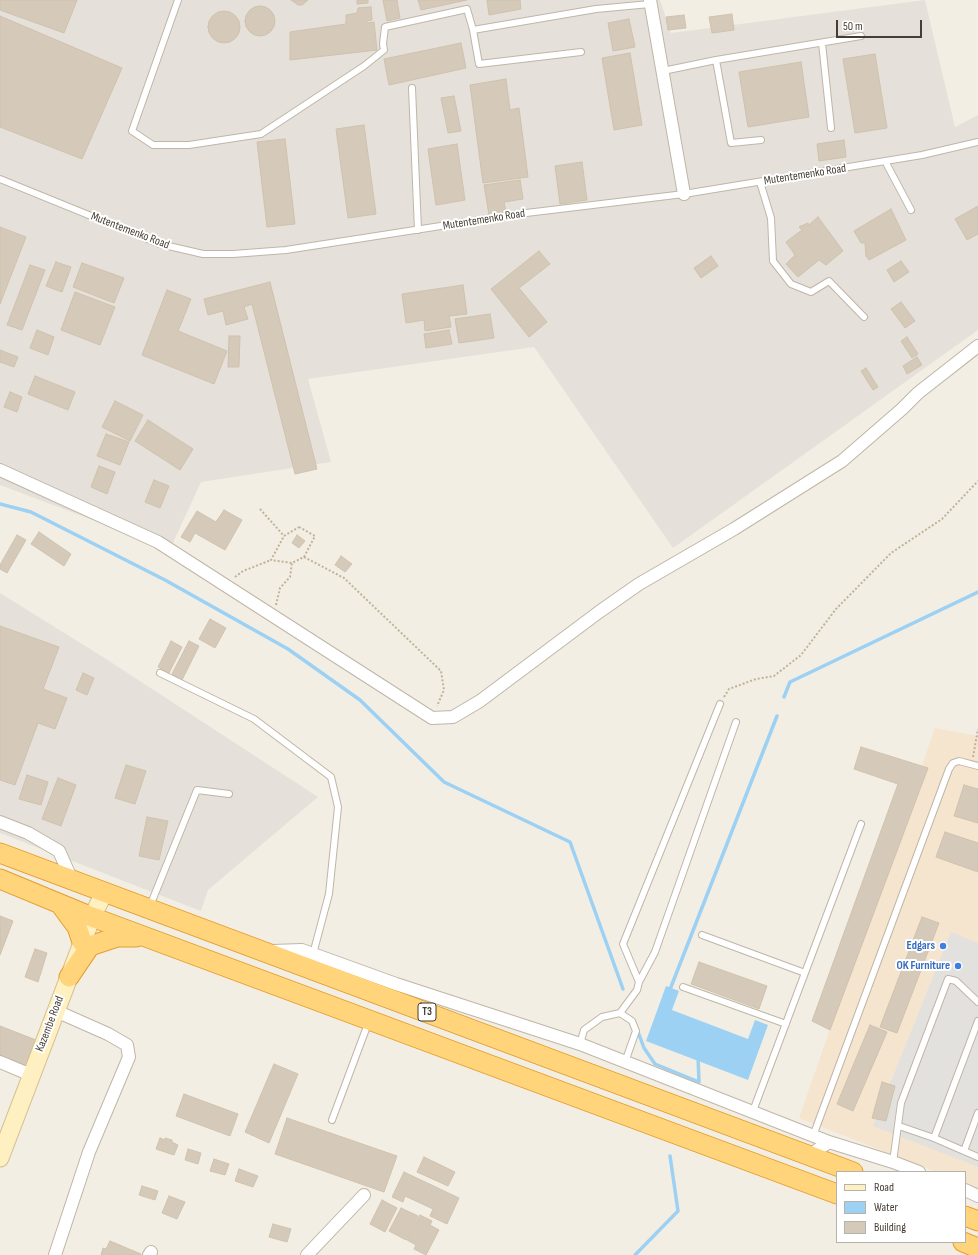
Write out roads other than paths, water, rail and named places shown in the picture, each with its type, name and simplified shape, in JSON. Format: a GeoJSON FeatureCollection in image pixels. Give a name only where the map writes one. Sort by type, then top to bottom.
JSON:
{"type":"FeatureCollection","features":[{"type":"Feature","properties":{"kind":"highway","name":"T3"},"geometry":{"type":"LineString","coordinates":[[0,853],[851,1171]]}},
{"type":"Feature","properties":{"kind":"highway","name":"T3"},"geometry":{"type":"LineString","coordinates":[[0,879],[145,937],[836,1194]]}},
{"type":"Feature","properties":{"kind":"highway"},"geometry":{"type":"LineString","coordinates":[[60,904],[77,928],[82,942]]}},
{"type":"Feature","properties":{"kind":"highway"},"geometry":{"type":"LineString","coordinates":[[69,977],[90,946],[117,937],[145,937]]}},
{"type":"Feature","properties":{"kind":"highway"},"geometry":{"type":"LineString","coordinates":[[966,1216],[978,1222]]}},
{"type":"Feature","properties":{"kind":"highway"},"geometry":{"type":"LineString","coordinates":[[966,1243],[978,1248]]}},
{"type":"Feature","properties":{"kind":"main road","name":"Kazembe Road"},"geometry":{"type":"LineString","coordinates":[[0,1158],[82,942],[104,893]]}},
{"type":"Feature","properties":{"kind":"street"},"geometry":{"type":"LineString","coordinates":[[650,2],[684,194]]}},
{"type":"Feature","properties":{"kind":"street"},"geometry":{"type":"LineString","coordinates":[[0,470],[158,542],[432,718],[453,717],[480,701],[598,612],[634,588],[734,529],[842,461],[902,409],[918,393],[978,346]]}},
{"type":"Feature","properties":{"kind":"street"},"geometry":{"type":"LineString","coordinates":[[0,822],[28,833],[59,851],[72,880]]}},
{"type":"Feature","properties":{"kind":"street"},"geometry":{"type":"LineString","coordinates":[[260,951],[302,950],[396,984],[580,1044],[753,1111],[813,1136],[916,1171]]}},
{"type":"Feature","properties":{"kind":"street"},"geometry":{"type":"LineString","coordinates":[[55,1255],[89,1152],[129,1057],[127,1045],[108,1034],[56,1011]]}},
{"type":"Feature","properties":{"kind":"street"},"geometry":{"type":"LineString","coordinates":[[0,1062],[31,1075]]}},
{"type":"Feature","properties":{"kind":"street"},"geometry":{"type":"LineString","coordinates":[[810,1155],[829,1142]]}},
{"type":"Feature","properties":{"kind":"street"},"geometry":{"type":"LineString","coordinates":[[966,1190],[978,1196]]}},
{"type":"Feature","properties":{"kind":"street"},"geometry":{"type":"LineString","coordinates":[[307,1255],[364,1195]]}},
{"type":"Feature","properties":{"kind":"lane"},"geometry":{"type":"LineString","coordinates":[[178,0],[132,131],[153,146],[190,145],[261,134],[364,66],[384,50],[383,44],[385,27],[467,8],[473,30],[479,64],[581,52]]}},
{"type":"Feature","properties":{"kind":"lane"},"geometry":{"type":"LineString","coordinates":[[473,30],[596,9],[650,2]]}},
{"type":"Feature","properties":{"kind":"lane"},"geometry":{"type":"LineString","coordinates":[[663,71],[716,60],[861,36]]}},
{"type":"Feature","properties":{"kind":"lane"},"geometry":{"type":"LineString","coordinates":[[822,43],[831,128]]}},
{"type":"Feature","properties":{"kind":"lane"},"geometry":{"type":"LineString","coordinates":[[716,60],[731,143],[761,140]]}},
{"type":"Feature","properties":{"kind":"lane"},"geometry":{"type":"LineString","coordinates":[[412,88],[418,230]]}},
{"type":"Feature","properties":{"kind":"lane","name":"Mutentemenko Road"},"geometry":{"type":"LineString","coordinates":[[0,179],[160,244],[203,254],[286,250],[518,214],[684,194],[922,155],[978,142]]}},
{"type":"Feature","properties":{"kind":"lane"},"geometry":{"type":"LineString","coordinates":[[885,161],[911,210]]}},
{"type":"Feature","properties":{"kind":"lane"},"geometry":{"type":"LineString","coordinates":[[760,182],[771,218],[773,261],[792,284],[811,292],[830,281],[864,317]]}},
{"type":"Feature","properties":{"kind":"lane"},"geometry":{"type":"LineString","coordinates":[[160,673],[254,719],[331,777],[338,807],[329,894],[312,954]]}},
{"type":"Feature","properties":{"kind":"lane"},"geometry":{"type":"LineString","coordinates":[[638,982],[623,944],[720,704]]}},
{"type":"Feature","properties":{"kind":"lane"},"geometry":{"type":"LineString","coordinates":[[580,1044],[584,1030],[602,1017],[620,1013],[637,990],[638,982],[655,952],[736,722]]}},
{"type":"Feature","properties":{"kind":"lane"},"geometry":{"type":"LineString","coordinates":[[813,1136],[949,769],[953,764],[959,761],[975,765]]}},
{"type":"Feature","properties":{"kind":"lane"},"geometry":{"type":"LineString","coordinates":[[148,909],[197,790],[229,794]]}},
{"type":"Feature","properties":{"kind":"lane"},"geometry":{"type":"LineString","coordinates":[[753,1111],[861,824]]}},
{"type":"Feature","properties":{"kind":"lane"},"geometry":{"type":"LineString","coordinates":[[702,935],[805,973]]}},
{"type":"Feature","properties":{"kind":"lane"},"geometry":{"type":"LineString","coordinates":[[893,1162],[901,1103],[948,979],[956,981],[978,1002]]}},
{"type":"Feature","properties":{"kind":"lane"},"geometry":{"type":"LineString","coordinates":[[683,987],[786,1024]]}},
{"type":"Feature","properties":{"kind":"lane"},"geometry":{"type":"LineString","coordinates":[[620,1013],[632,1021],[636,1031],[625,1062]]}},
{"type":"Feature","properties":{"kind":"lane"},"geometry":{"type":"LineString","coordinates":[[332,1120],[369,1020]]}},
{"type":"Feature","properties":{"kind":"lane"},"geometry":{"type":"LineString","coordinates":[[934,1138],[978,1022]]}},
{"type":"Feature","properties":{"kind":"lane"},"geometry":{"type":"LineString","coordinates":[[964,1151],[978,1113]]}},
{"type":"Feature","properties":{"kind":"lane"},"geometry":{"type":"LineString","coordinates":[[899,1126],[934,1138],[978,1157]]}},
{"type":"Feature","properties":{"kind":"water"},"geometry":{"type":"Polygon","coordinates":[[[666,986],[679,991],[672,1010],[748,1039],[755,1020],[768,1025],[748,1080],[646,1041],[666,986]]]}},
{"type":"Feature","properties":{"kind":"waterway"},"geometry":{"type":"LineString","coordinates":[[0,504],[31,512],[165,580],[288,649],[360,700],[444,782],[570,842],[623,989]]}},
{"type":"Feature","properties":{"kind":"waterway"},"geometry":{"type":"LineString","coordinates":[[784,697],[790,682],[978,592]]}},
{"type":"Feature","properties":{"kind":"waterway"},"geometry":{"type":"LineString","coordinates":[[669,992],[777,716]]}},
{"type":"Feature","properties":{"kind":"waterway"},"geometry":{"type":"LineString","coordinates":[[637,1029],[644,1048],[655,1064],[699,1082],[698,1057]]}},
{"type":"Feature","properties":{"kind":"waterway"},"geometry":{"type":"LineString","coordinates":[[635,1255],[678,1211],[670,1156]]}},
{"type":"Feature","properties":{"kind":"place","name":"Edgars"},"geometry":{"type":"Point","coordinates":[943,946]}},
{"type":"Feature","properties":{"kind":"place","name":"OK Furniture"},"geometry":{"type":"Point","coordinates":[958,966]}}]}
